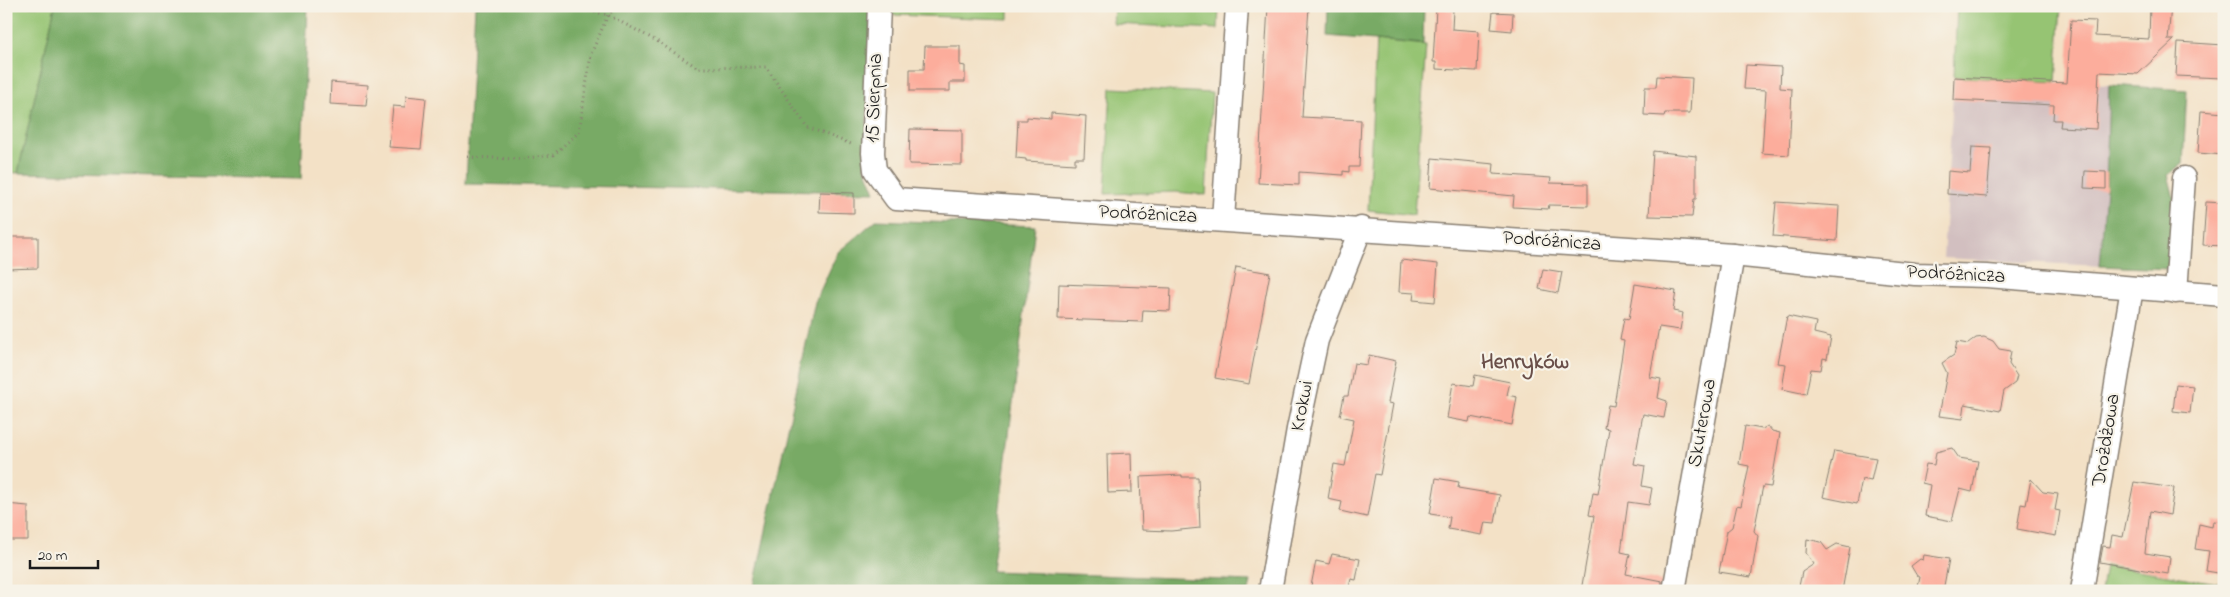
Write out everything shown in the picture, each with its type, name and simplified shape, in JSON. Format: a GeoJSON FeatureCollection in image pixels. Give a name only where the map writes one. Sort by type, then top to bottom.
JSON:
{"type":"FeatureCollection","features":[{"type":"Feature","properties":{"kind":"street","name":"15 Sierpnia"},"geometry":{"type":"LineString","coordinates":[[879,6],[873,153],[876,170],[885,186]]}},
{"type":"Feature","properties":{"kind":"street"},"geometry":{"type":"LineString","coordinates":[[1223,220],[1237,6]]}},
{"type":"Feature","properties":{"kind":"street"},"geometry":{"type":"LineString","coordinates":[[2176,292],[2184,178]]}},
{"type":"Feature","properties":{"kind":"street","name":"Podróżnicza"},"geometry":{"type":"LineString","coordinates":[[885,186],[896,199],[906,201],[1361,228],[1733,255],[1914,274],[1987,276],[2224,295]]}},
{"type":"Feature","properties":{"kind":"street","name":"Krokwi"},"geometry":{"type":"LineString","coordinates":[[1270,591],[1298,429],[1317,340],[1361,228]]}},
{"type":"Feature","properties":{"kind":"street","name":"Skuterowa"},"geometry":{"type":"LineString","coordinates":[[1674,591],[1733,255]]}},
{"type":"Feature","properties":{"kind":"street","name":"Drożdżowa"},"geometry":{"type":"LineString","coordinates":[[2082,591],[2132,288]]}},
{"type":"Feature","properties":{"kind":"path"},"geometry":{"type":"LineString","coordinates":[[565,6],[608,15],[655,40],[698,68],[766,66],[807,127],[873,153]]}},
{"type":"Feature","properties":{"kind":"path"},"geometry":{"type":"LineString","coordinates":[[468,157],[518,159],[553,155],[579,132],[591,54],[608,15],[618,6]]}},
{"type":"Feature","properties":{"kind":"shaded area"},"geometry":{"type":"Polygon","coordinates":[[[1954,77],[2109,85],[2106,189],[2100,266],[1943,258],[1954,77]]]}},
{"type":"Feature","properties":{"kind":"green space"},"geometry":{"type":"Polygon","coordinates":[[[6,6],[55,6],[18,173],[6,172],[6,6]]]}},
{"type":"Feature","properties":{"kind":"green space"},"geometry":{"type":"Polygon","coordinates":[[[55,6],[308,6],[301,179],[18,173],[55,6]]]}},
{"type":"Feature","properties":{"kind":"green space"},"geometry":{"type":"Polygon","coordinates":[[[475,6],[871,6],[865,167],[875,192],[466,184],[475,6]]]}},
{"type":"Feature","properties":{"kind":"green space"},"geometry":{"type":"Polygon","coordinates":[[[892,6],[1009,6],[1009,19],[892,15],[892,6]]]}},
{"type":"Feature","properties":{"kind":"green space"},"geometry":{"type":"Polygon","coordinates":[[[1114,6],[1219,6],[1218,29],[1113,24],[1114,6]]]}},
{"type":"Feature","properties":{"kind":"green space"},"geometry":{"type":"Polygon","coordinates":[[[1328,6],[1424,6],[1423,44],[1327,36],[1328,6]]]}},
{"type":"Feature","properties":{"kind":"green space"},"geometry":{"type":"Polygon","coordinates":[[[1957,6],[2061,6],[2056,82],[1954,77],[1957,6]]]}},
{"type":"Feature","properties":{"kind":"green space"},"geometry":{"type":"Polygon","coordinates":[[[1376,40],[1426,45],[1414,215],[1368,210],[1376,40]]]}},
{"type":"Feature","properties":{"kind":"green space"},"geometry":{"type":"Polygon","coordinates":[[[2109,85],[2187,90],[2183,164],[2168,175],[2174,198],[2169,269],[2100,266],[2106,189],[2109,85]]]}},
{"type":"Feature","properties":{"kind":"green space"},"geometry":{"type":"Polygon","coordinates":[[[1111,88],[1212,93],[1206,195],[1176,192],[1105,194],[1111,88]]]}},
{"type":"Feature","properties":{"kind":"green space"},"geometry":{"type":"Polygon","coordinates":[[[876,220],[1035,226],[992,571],[1251,581],[1249,591],[753,591],[815,302],[838,252],[876,220]]]}},
{"type":"Feature","properties":{"kind":"green space"},"geometry":{"type":"Polygon","coordinates":[[[2105,565],[2224,584],[2224,591],[2101,591],[2105,565]]]}},
{"type":"Feature","properties":{"kind":"building"},"geometry":{"type":"Polygon","coordinates":[[[1268,6],[1309,6],[1302,117],[1361,120],[1359,167],[1349,167],[1349,172],[1343,171],[1343,175],[1299,172],[1299,185],[1258,183],[1268,6]]]}},
{"type":"Feature","properties":{"kind":"building"},"geometry":{"type":"Polygon","coordinates":[[[2150,6],[2171,6],[2168,40],[2174,40],[2138,74],[2099,72],[2096,129],[2060,127],[2061,120],[2053,120],[2054,105],[1953,100],[1954,77],[2067,83],[2071,20],[2096,21],[2095,36],[2149,39],[2150,6]]]}},
{"type":"Feature","properties":{"kind":"building"},"geometry":{"type":"Polygon","coordinates":[[[1436,8],[1453,10],[1452,29],[1479,31],[1477,71],[1436,69],[1436,62],[1433,62],[1436,8]]]}},
{"type":"Feature","properties":{"kind":"building"},"geometry":{"type":"Polygon","coordinates":[[[1493,12],[1513,13],[1512,31],[1491,29],[1493,12]]]}},
{"type":"Feature","properties":{"kind":"building"},"geometry":{"type":"Polygon","coordinates":[[[2178,42],[2224,45],[2222,78],[2176,76],[2178,42]]]}},
{"type":"Feature","properties":{"kind":"building"},"geometry":{"type":"Polygon","coordinates":[[[925,46],[960,46],[960,65],[965,66],[965,82],[950,82],[950,91],[910,91],[910,69],[924,69],[925,46]]]}},
{"type":"Feature","properties":{"kind":"building"},"geometry":{"type":"Polygon","coordinates":[[[1746,65],[1781,67],[1780,88],[1792,89],[1789,155],[1762,153],[1766,90],[1744,89],[1746,65]]]}},
{"type":"Feature","properties":{"kind":"building"},"geometry":{"type":"Polygon","coordinates":[[[1657,76],[1692,78],[1690,113],[1665,113],[1664,116],[1644,115],[1645,87],[1656,87],[1657,76]]]}},
{"type":"Feature","properties":{"kind":"building"},"geometry":{"type":"Polygon","coordinates":[[[331,82],[368,85],[366,106],[330,104],[331,82]]]}},
{"type":"Feature","properties":{"kind":"building"},"geometry":{"type":"Polygon","coordinates":[[[406,96],[426,98],[421,149],[389,147],[393,106],[405,107],[406,96]]]}},
{"type":"Feature","properties":{"kind":"building"},"geometry":{"type":"Polygon","coordinates":[[[2201,111],[2224,113],[2224,155],[2198,153],[2201,111]]]}},
{"type":"Feature","properties":{"kind":"building"},"geometry":{"type":"Polygon","coordinates":[[[1051,113],[1086,116],[1084,158],[1075,158],[1075,164],[1026,161],[1026,159],[1016,158],[1018,120],[1027,120],[1027,117],[1051,119],[1051,113]]]}},
{"type":"Feature","properties":{"kind":"building"},"geometry":{"type":"Polygon","coordinates":[[[910,129],[962,130],[962,165],[909,164],[910,129]]]}},
{"type":"Feature","properties":{"kind":"building"},"geometry":{"type":"Polygon","coordinates":[[[1972,147],[1991,148],[1987,197],[1947,194],[1948,171],[1970,173],[1972,147]]]}},
{"type":"Feature","properties":{"kind":"building"},"geometry":{"type":"Polygon","coordinates":[[[1653,151],[1696,156],[1696,199],[1694,199],[1692,217],[1649,216],[1653,151]]]}},
{"type":"Feature","properties":{"kind":"building"},"geometry":{"type":"Polygon","coordinates":[[[1432,158],[1494,164],[1493,174],[1551,178],[1550,183],[1588,184],[1588,206],[1549,205],[1548,209],[1513,207],[1514,196],[1430,188],[1432,158]]]}},
{"type":"Feature","properties":{"kind":"building"},"geometry":{"type":"Polygon","coordinates":[[[2085,171],[2106,172],[2106,189],[2084,188],[2085,171]]]}},
{"type":"Feature","properties":{"kind":"building"},"geometry":{"type":"Polygon","coordinates":[[[820,192],[854,193],[854,213],[819,212],[820,192]]]}},
{"type":"Feature","properties":{"kind":"building"},"geometry":{"type":"Polygon","coordinates":[[[1776,202],[1839,206],[1837,241],[1773,236],[1776,202]]]}},
{"type":"Feature","properties":{"kind":"building"},"geometry":{"type":"Polygon","coordinates":[[[2206,202],[2224,203],[2224,246],[2203,245],[2206,202]]]}},
{"type":"Feature","properties":{"kind":"building"},"geometry":{"type":"Polygon","coordinates":[[[6,237],[38,237],[38,268],[6,269],[6,237]]]}},
{"type":"Feature","properties":{"kind":"building"},"geometry":{"type":"Polygon","coordinates":[[[1401,260],[1438,264],[1435,302],[1413,300],[1414,293],[1399,292],[1401,260]]]}},
{"type":"Feature","properties":{"kind":"building"},"geometry":{"type":"Polygon","coordinates":[[[1236,267],[1270,273],[1249,384],[1215,378],[1236,267]]]}},
{"type":"Feature","properties":{"kind":"building"},"geometry":{"type":"Polygon","coordinates":[[[1543,269],[1562,272],[1558,293],[1539,289],[1543,269]]]}},
{"type":"Feature","properties":{"kind":"building"},"geometry":{"type":"Polygon","coordinates":[[[1059,284],[1171,288],[1170,311],[1143,310],[1142,322],[1058,319],[1059,284]]]}},
{"type":"Feature","properties":{"kind":"building"},"geometry":{"type":"Polygon","coordinates":[[[1635,284],[1676,291],[1673,311],[1683,313],[1680,330],[1659,327],[1650,377],[1661,379],[1658,398],[1667,401],[1664,418],[1643,414],[1634,464],[1645,466],[1642,486],[1652,488],[1649,505],[1628,502],[1621,552],[1630,554],[1626,574],[1662,581],[1661,591],[1581,591],[1594,516],[1589,515],[1593,493],[1598,494],[1609,429],[1604,428],[1608,405],[1614,406],[1624,341],[1620,340],[1624,318],[1629,319],[1635,284]]]}},
{"type":"Feature","properties":{"kind":"building"},"geometry":{"type":"Polygon","coordinates":[[[1787,316],[1816,322],[1814,333],[1831,337],[1827,359],[1823,358],[1821,370],[1811,369],[1806,394],[1782,389],[1786,364],[1778,363],[1787,316]]]}},
{"type":"Feature","properties":{"kind":"building"},"geometry":{"type":"Polygon","coordinates":[[[1984,337],[1993,341],[1999,349],[2011,351],[2009,364],[2017,376],[2015,383],[2004,391],[2000,411],[1965,404],[1963,419],[1939,416],[1947,373],[1942,363],[1954,355],[1957,342],[1968,344],[1976,338],[1984,337]]]}},
{"type":"Feature","properties":{"kind":"building"},"geometry":{"type":"Polygon","coordinates":[[[1369,355],[1396,361],[1388,403],[1393,404],[1380,475],[1375,474],[1367,517],[1340,511],[1342,502],[1328,499],[1334,464],[1345,466],[1354,419],[1340,416],[1344,396],[1348,396],[1354,363],[1367,365],[1369,355]]]}},
{"type":"Feature","properties":{"kind":"building"},"geometry":{"type":"Polygon","coordinates":[[[1475,375],[1510,382],[1507,395],[1517,397],[1512,425],[1470,417],[1469,422],[1447,418],[1453,383],[1473,386],[1475,375]]]}},
{"type":"Feature","properties":{"kind":"building"},"geometry":{"type":"Polygon","coordinates":[[[2176,384],[2193,386],[2190,413],[2173,411],[2176,384]]]}},
{"type":"Feature","properties":{"kind":"building"},"geometry":{"type":"Polygon","coordinates":[[[1745,426],[1762,429],[1768,426],[1772,431],[1780,433],[1771,487],[1763,486],[1754,531],[1758,536],[1751,577],[1719,572],[1727,531],[1732,527],[1737,505],[1741,506],[1749,466],[1739,464],[1745,426]]]}},
{"type":"Feature","properties":{"kind":"building"},"geometry":{"type":"Polygon","coordinates":[[[1952,448],[1959,458],[1978,461],[1972,492],[1960,489],[1952,521],[1925,516],[1930,485],[1922,483],[1926,464],[1934,465],[1936,452],[1952,448]]]}},
{"type":"Feature","properties":{"kind":"building"},"geometry":{"type":"Polygon","coordinates":[[[1834,451],[1876,458],[1871,481],[1862,479],[1857,504],[1823,497],[1834,451]]]}},
{"type":"Feature","properties":{"kind":"building"},"geometry":{"type":"Polygon","coordinates":[[[1131,453],[1132,492],[1108,493],[1107,454],[1131,453]]]}},
{"type":"Feature","properties":{"kind":"building"},"geometry":{"type":"Polygon","coordinates":[[[1182,475],[1182,477],[1198,477],[1200,528],[1171,531],[1142,530],[1140,477],[1182,475]]]}},
{"type":"Feature","properties":{"kind":"building"},"geometry":{"type":"Polygon","coordinates":[[[1436,478],[1459,482],[1458,488],[1500,495],[1495,523],[1485,522],[1482,535],[1448,529],[1450,517],[1430,514],[1436,478]]]}},
{"type":"Feature","properties":{"kind":"building"},"geometry":{"type":"Polygon","coordinates":[[[2031,479],[2043,492],[2058,494],[2055,510],[2060,511],[2056,536],[2017,529],[2021,504],[2026,505],[2031,479]]]}},
{"type":"Feature","properties":{"kind":"building"},"geometry":{"type":"Polygon","coordinates":[[[2134,482],[2174,488],[2170,515],[2150,511],[2145,553],[2170,557],[2168,574],[2100,562],[2103,546],[2110,547],[2112,535],[2123,537],[2134,482]]]}},
{"type":"Feature","properties":{"kind":"building"},"geometry":{"type":"Polygon","coordinates":[[[6,504],[28,506],[28,540],[6,540],[6,504]]]}},
{"type":"Feature","properties":{"kind":"building"},"geometry":{"type":"Polygon","coordinates":[[[2213,521],[2224,522],[2224,574],[2206,571],[2209,551],[2195,549],[2199,524],[2212,527],[2213,521]]]}},
{"type":"Feature","properties":{"kind":"building"},"geometry":{"type":"Polygon","coordinates":[[[1807,539],[1821,542],[1827,550],[1837,544],[1850,547],[1842,591],[1798,591],[1802,572],[1814,564],[1806,553],[1807,539]]]}},
{"type":"Feature","properties":{"kind":"building"},"geometry":{"type":"Polygon","coordinates":[[[1332,554],[1360,559],[1356,580],[1351,579],[1348,591],[1310,591],[1316,561],[1329,564],[1332,554]]]}},
{"type":"Feature","properties":{"kind":"building"},"geometry":{"type":"Polygon","coordinates":[[[1924,555],[1949,559],[1943,591],[1921,591],[1921,588],[1918,587],[1920,577],[1917,576],[1911,566],[1920,559],[1923,560],[1924,555]]]}},
{"type":"Feature","properties":{"kind":"district","name":"Henryków"},"geometry":{"type":"Point","coordinates":[1525,363]}}]}
